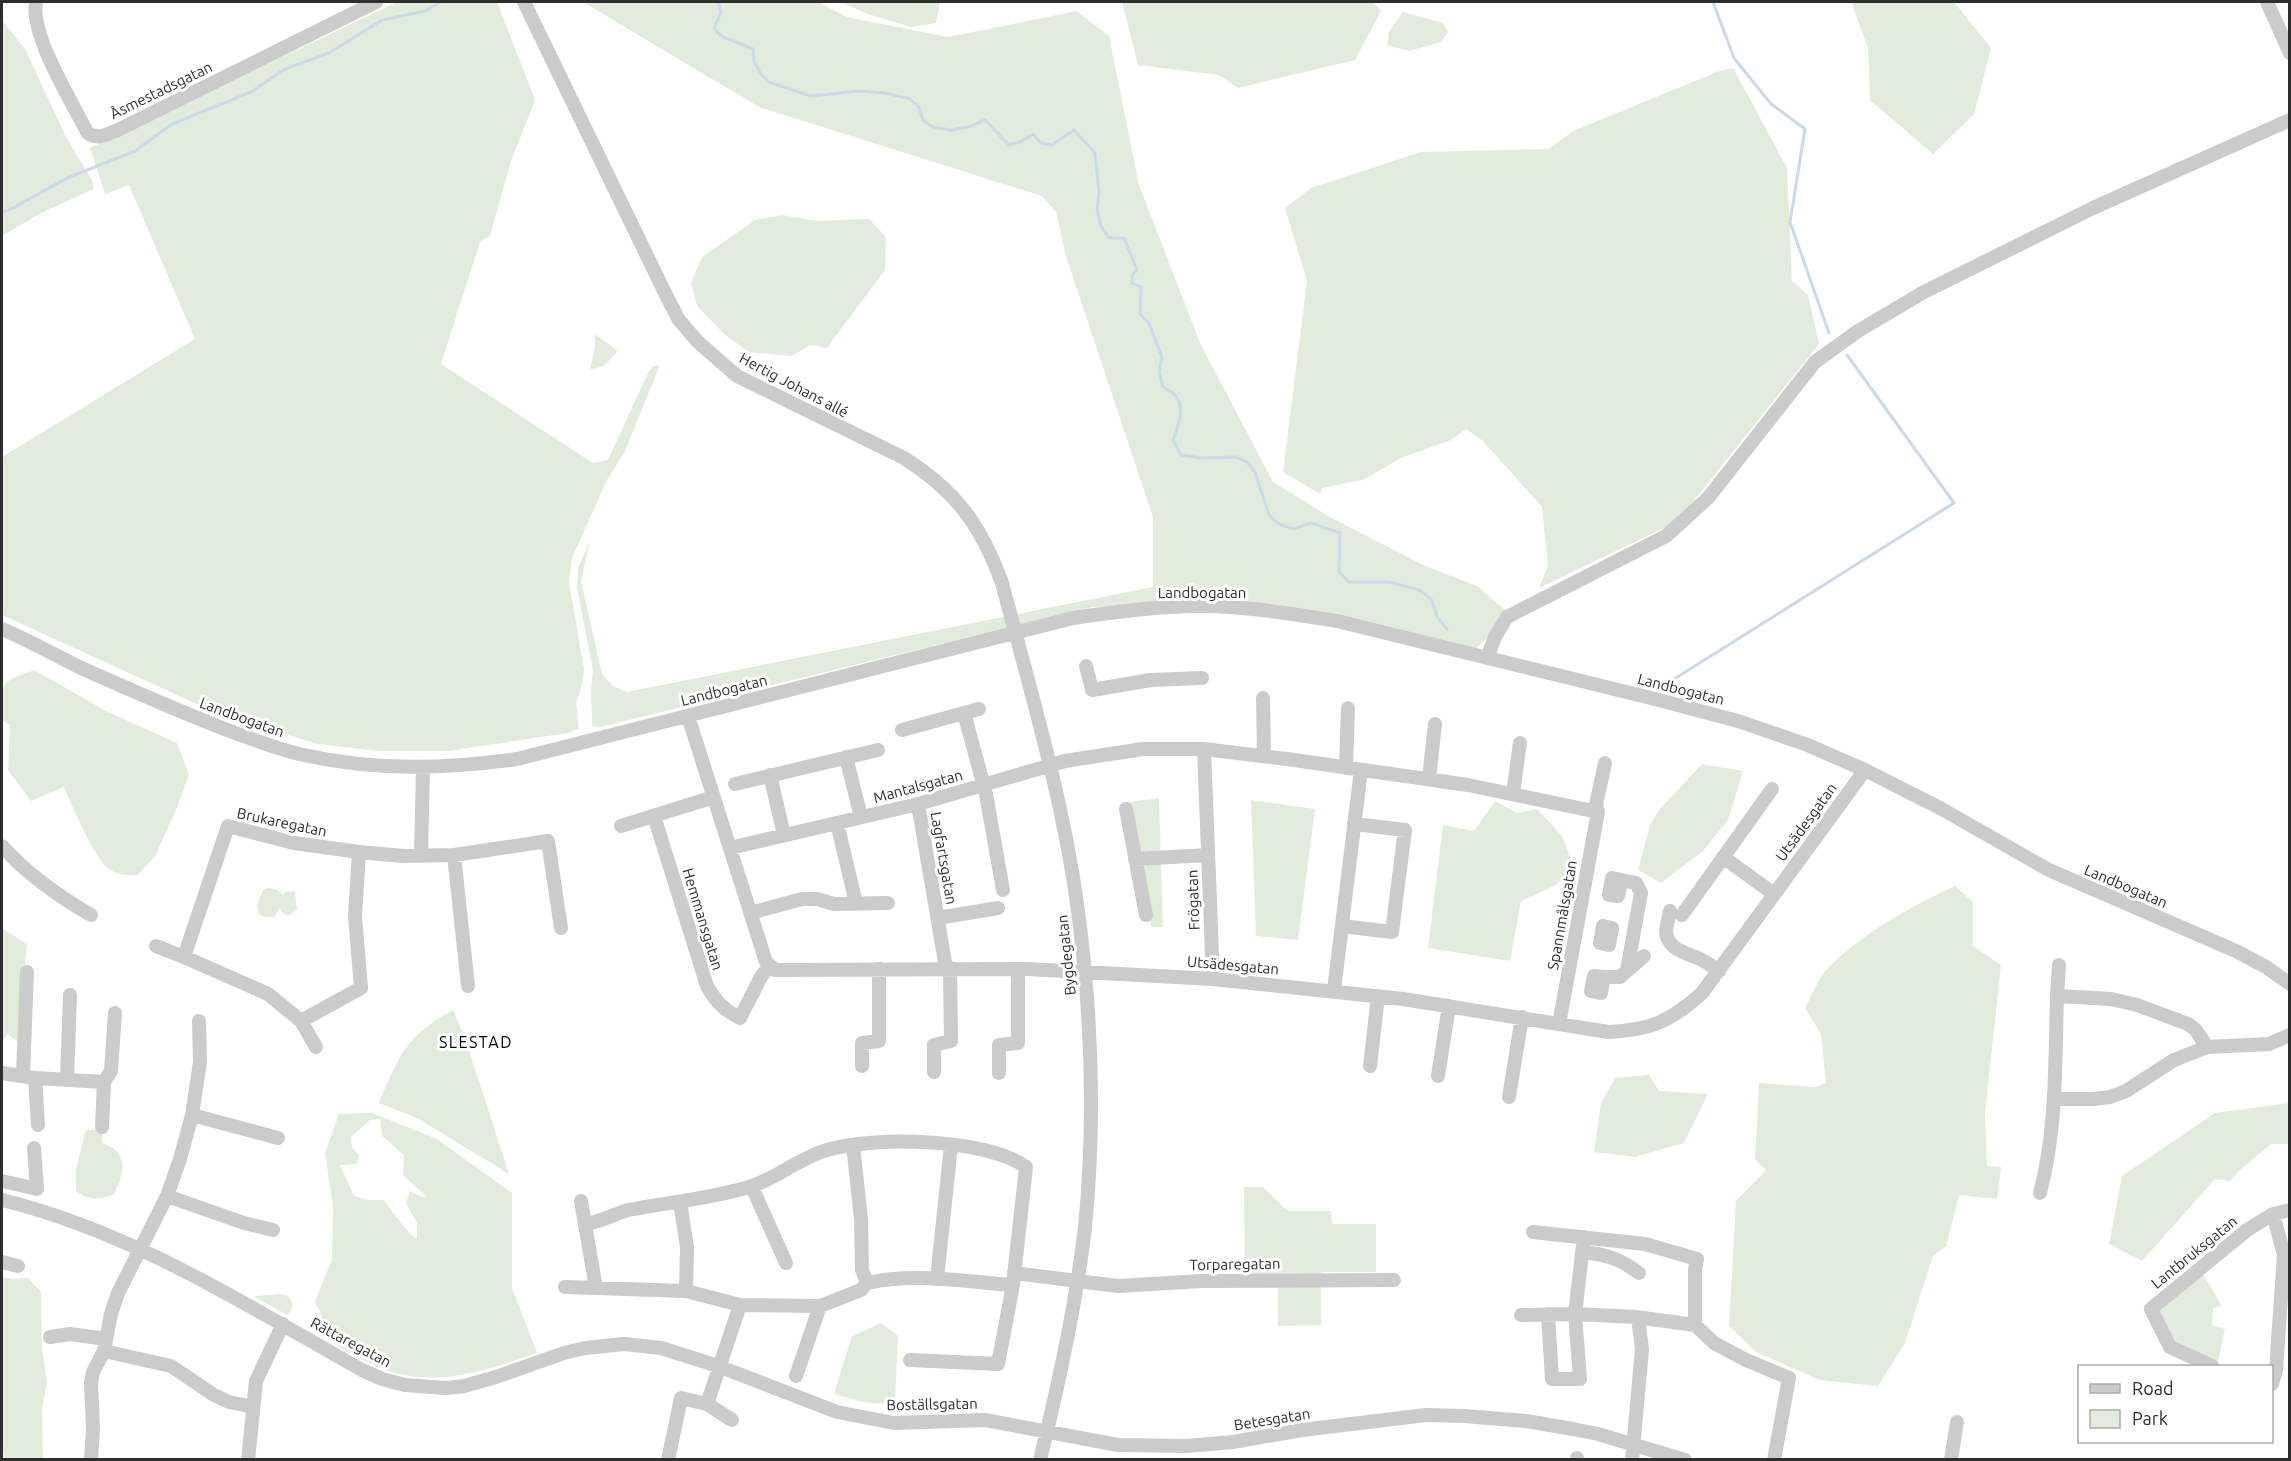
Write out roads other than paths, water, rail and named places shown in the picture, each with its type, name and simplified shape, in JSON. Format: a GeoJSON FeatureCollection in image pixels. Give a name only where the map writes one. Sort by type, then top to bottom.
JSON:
{"type":"FeatureCollection","features":[{"type":"Feature","properties":{"kind":"street","name":"Åsmestadsgatan"},"geometry":{"type":"LineString","coordinates":[[36,2],[35,21],[40,39],[87,132],[97,137],[118,130],[376,2]]}},
{"type":"Feature","properties":{"kind":"street","name":"Hertig Johans allé"},"geometry":{"type":"LineString","coordinates":[[524,2],[679,320],[698,342],[737,376],[904,458],[945,488],[964,507],[992,556],[1002,583],[1015,633]]}},
{"type":"Feature","properties":{"kind":"street"},"geometry":{"type":"LineString","coordinates":[[2267,2],[2289,53]]}},
{"type":"Feature","properties":{"kind":"street"},"geometry":{"type":"LineString","coordinates":[[1487,658],[1495,637],[1508,617],[1666,536],[1708,498],[1815,362],[1858,330],[1924,292],[2093,208],[2289,120]]}},
{"type":"Feature","properties":{"kind":"street","name":"Landbogatan"},"geometry":{"type":"LineString","coordinates":[[2,628],[78,666],[189,715],[266,745],[343,762],[423,768],[517,759],[1073,618],[1201,606],[1247,608],[1337,621],[1738,721],[1805,744],[1865,770],[1940,808],[2049,870],[2236,951],[2266,967],[2289,984]]}},
{"type":"Feature","properties":{"kind":"street","name":"Bygdegatan"},"geometry":{"type":"LineString","coordinates":[[1015,633],[1049,766],[1072,875],[1085,971],[1091,1090],[1085,1226],[1077,1281],[1040,1460]]}},
{"type":"Feature","properties":{"kind":"street","name":"Landbogatan"},"geometry":{"type":"LineString","coordinates":[[2,638],[78,666]]}},
{"type":"Feature","properties":{"kind":"street"},"geometry":{"type":"LineString","coordinates":[[1086,666],[1092,690],[1151,680],[1202,678]]}},
{"type":"Feature","properties":{"kind":"street"},"geometry":{"type":"LineString","coordinates":[[1263,698],[1264,756]]}},
{"type":"Feature","properties":{"kind":"street"},"geometry":{"type":"LineString","coordinates":[[1334,990],[1354,824],[1353,769],[1348,708]]}},
{"type":"Feature","properties":{"kind":"street"},"geometry":{"type":"LineString","coordinates":[[902,729],[979,709]]}},
{"type":"Feature","properties":{"kind":"street","name":"Mantalsgatan"},"geometry":{"type":"LineString","coordinates":[[964,713],[984,785],[1004,890]]}},
{"type":"Feature","properties":{"kind":"street"},"geometry":{"type":"LineString","coordinates":[[688,716],[769,967],[781,970],[948,968],[1085,971]]}},
{"type":"Feature","properties":{"kind":"street"},"geometry":{"type":"LineString","coordinates":[[1429,779],[1435,724]]}},
{"type":"Feature","properties":{"kind":"street"},"geometry":{"type":"LineString","coordinates":[[1513,793],[1521,743]]}},
{"type":"Feature","properties":{"kind":"street"},"geometry":{"type":"LineString","coordinates":[[1049,766],[1143,749],[1204,749],[1429,779],[1513,793],[1598,812]]}},
{"type":"Feature","properties":{"kind":"street","name":"Frögatan"},"geometry":{"type":"LineString","coordinates":[[1204,749],[1213,979]]}},
{"type":"Feature","properties":{"kind":"street"},"geometry":{"type":"LineString","coordinates":[[735,784],[879,750]]}},
{"type":"Feature","properties":{"kind":"street","name":"Mantalsgatan"},"geometry":{"type":"LineString","coordinates":[[846,757],[861,817]]}},
{"type":"Feature","properties":{"kind":"street","name":"Spannmålsgatan"},"geometry":{"type":"LineString","coordinates":[[1559,1024],[1605,763]]}},
{"type":"Feature","properties":{"kind":"street","name":"Mantalsgatan"},"geometry":{"type":"LineString","coordinates":[[730,848],[918,804],[1049,766]]}},
{"type":"Feature","properties":{"kind":"street"},"geometry":{"type":"LineString","coordinates":[[421,856],[423,768]]}},
{"type":"Feature","properties":{"kind":"street","name":"Utsädesgatan"},"geometry":{"type":"LineString","coordinates":[[1085,971],[1334,990],[1608,1032],[1635,1030],[1676,1015],[1702,993],[1865,770]]}},
{"type":"Feature","properties":{"kind":"street"},"geometry":{"type":"LineString","coordinates":[[770,775],[784,835]]}},
{"type":"Feature","properties":{"kind":"street"},"geometry":{"type":"LineString","coordinates":[[1719,971],[1672,945],[1666,930],[1676,913],[1723,857],[1772,789]]}},
{"type":"Feature","properties":{"kind":"street"},"geometry":{"type":"LineString","coordinates":[[621,826],[714,797]]}},
{"type":"Feature","properties":{"kind":"street","name":"Lagfartsgatan"},"geometry":{"type":"LineString","coordinates":[[918,804],[948,968]]}},
{"type":"Feature","properties":{"kind":"street"},"geometry":{"type":"LineString","coordinates":[[1126,809],[1146,915]]}},
{"type":"Feature","properties":{"kind":"street","name":"Hemmansgatan"},"geometry":{"type":"LineString","coordinates":[[654,816],[707,987],[716,1001],[726,1010],[744,1020],[762,975],[769,967]]}},
{"type":"Feature","properties":{"kind":"street"},"geometry":{"type":"LineString","coordinates":[[837,823],[856,903]]}},
{"type":"Feature","properties":{"kind":"street"},"geometry":{"type":"LineString","coordinates":[[1342,926],[1392,932],[1405,830],[1354,824]]}},
{"type":"Feature","properties":{"kind":"street","name":"Brukaregatan"},"geometry":{"type":"LineString","coordinates":[[184,957],[228,826],[294,843],[359,852],[421,856],[454,855],[552,840],[561,928]]}},
{"type":"Feature","properties":{"kind":"street"},"geometry":{"type":"LineString","coordinates":[[2,846],[32,876],[56,894],[92,915]]}},
{"type":"Feature","properties":{"kind":"street"},"geometry":{"type":"LineString","coordinates":[[301,1021],[361,988],[355,916],[359,852]]}},
{"type":"Feature","properties":{"kind":"street"},"geometry":{"type":"LineString","coordinates":[[454,855],[468,986]]}},
{"type":"Feature","properties":{"kind":"street","name":"Frögatan"},"geometry":{"type":"LineString","coordinates":[[1136,859],[1208,855]]}},
{"type":"Feature","properties":{"kind":"street"},"geometry":{"type":"LineString","coordinates":[[1723,857],[1774,894]]}},
{"type":"Feature","properties":{"kind":"street"},"geometry":{"type":"LineString","coordinates":[[1622,880],[1636,883],[1640,888],[1628,970]]}},
{"type":"Feature","properties":{"kind":"street"},"geometry":{"type":"LineString","coordinates":[[750,913],[802,899],[817,899],[834,904],[888,903]]}},
{"type":"Feature","properties":{"kind":"street","name":"Lagfartsgatan"},"geometry":{"type":"LineString","coordinates":[[938,918],[998,908]]}},
{"type":"Feature","properties":{"kind":"street"},"geometry":{"type":"LineString","coordinates":[[1612,928],[1634,932]]}},
{"type":"Feature","properties":{"kind":"street"},"geometry":{"type":"LineString","coordinates":[[156,946],[268,993],[301,1021],[316,1047]]}},
{"type":"Feature","properties":{"kind":"street"},"geometry":{"type":"LineString","coordinates":[[1604,977],[1620,977],[1644,956]]}},
{"type":"Feature","properties":{"kind":"street"},"geometry":{"type":"LineString","coordinates":[[2040,1193],[2046,1169],[2054,1099],[2059,965]]}},
{"type":"Feature","properties":{"kind":"street"},"geometry":{"type":"LineString","coordinates":[[934,1072],[934,1045],[951,1041],[948,968]]}},
{"type":"Feature","properties":{"kind":"street"},"geometry":{"type":"LineString","coordinates":[[862,1066],[862,1043],[879,1041],[879,969]]}},
{"type":"Feature","properties":{"kind":"street"},"geometry":{"type":"LineString","coordinates":[[999,1072],[999,1044],[1018,1043],[1018,969]]}},
{"type":"Feature","properties":{"kind":"street"},"geometry":{"type":"LineString","coordinates":[[27,972],[29,1076],[38,1125]]}},
{"type":"Feature","properties":{"kind":"street"},"geometry":{"type":"LineString","coordinates":[[67,1078],[70,995]]}},
{"type":"Feature","properties":{"kind":"street"},"geometry":{"type":"LineString","coordinates":[[1370,1066],[1378,996]]}},
{"type":"Feature","properties":{"kind":"street"},"geometry":{"type":"LineString","coordinates":[[2057,996],[2111,999],[2137,1005],[2188,1024],[2195,1029],[2207,1047]]}},
{"type":"Feature","properties":{"kind":"street"},"geometry":{"type":"LineString","coordinates":[[1438,1076],[1449,1006]]}},
{"type":"Feature","properties":{"kind":"street"},"geometry":{"type":"LineString","coordinates":[[102,1127],[104,1082],[111,1071],[115,1013]]}},
{"type":"Feature","properties":{"kind":"street"},"geometry":{"type":"LineString","coordinates":[[1509,1097],[1522,1017]]}},
{"type":"Feature","properties":{"kind":"street"},"geometry":{"type":"LineString","coordinates":[[91,1460],[93,1372],[105,1345],[118,1293],[167,1196],[192,1115],[200,1062],[199,1021]]}},
{"type":"Feature","properties":{"kind":"street"},"geometry":{"type":"LineString","coordinates":[[2054,1099],[2110,1097],[2126,1091],[2174,1060],[2207,1047],[2270,1044],[2289,1035]]}},
{"type":"Feature","properties":{"kind":"street"},"geometry":{"type":"LineString","coordinates":[[2,1073],[104,1082]]}},
{"type":"Feature","properties":{"kind":"street"},"geometry":{"type":"LineString","coordinates":[[192,1115],[278,1138]]}},
{"type":"Feature","properties":{"kind":"street"},"geometry":{"type":"LineString","coordinates":[[585,1224],[595,1223],[625,1211],[720,1196],[752,1186],[827,1150],[853,1145],[895,1142],[951,1144],[979,1148],[1018,1160],[1026,1167],[1014,1279],[998,1364],[910,1359]]}},
{"type":"Feature","properties":{"kind":"street"},"geometry":{"type":"LineString","coordinates":[[937,1279],[951,1144]]}},
{"type":"Feature","properties":{"kind":"street"},"geometry":{"type":"LineString","coordinates":[[853,1145],[861,1219],[862,1270],[867,1283]]}},
{"type":"Feature","properties":{"kind":"street"},"geometry":{"type":"LineString","coordinates":[[2,1181],[37,1189],[34,1148]]}},
{"type":"Feature","properties":{"kind":"street"},"geometry":{"type":"LineString","coordinates":[[752,1186],[786,1263]]}},
{"type":"Feature","properties":{"kind":"street"},"geometry":{"type":"LineString","coordinates":[[167,1196],[216,1214],[273,1230]]}},
{"type":"Feature","properties":{"kind":"street","name":"Rättaregatan"},"geometry":{"type":"LineString","coordinates":[[2,1200],[59,1217],[141,1248],[382,1379],[428,1388],[464,1386],[545,1360]]}},
{"type":"Feature","properties":{"kind":"street"},"geometry":{"type":"LineString","coordinates":[[581,1201],[596,1288]]}},
{"type":"Feature","properties":{"kind":"street"},"geometry":{"type":"LineString","coordinates":[[680,1202],[687,1247],[686,1291]]}},
{"type":"Feature","properties":{"kind":"street","name":"Lantbruksgatan"},"geometry":{"type":"LineString","coordinates":[[2210,1365],[2169,1347],[2151,1309],[2247,1230],[2273,1214],[2289,1210]]}},
{"type":"Feature","properties":{"kind":"street"},"geometry":{"type":"LineString","coordinates":[[2273,1214],[2284,1255],[2276,1370],[2273,1378]]}},
{"type":"Feature","properties":{"kind":"street"},"geometry":{"type":"LineString","coordinates":[[1533,1232],[1645,1244],[1697,1259],[1695,1325]]}},
{"type":"Feature","properties":{"kind":"street"},"geometry":{"type":"LineString","coordinates":[[1548,1314],[1552,1379],[1580,1379],[1575,1314],[1584,1237]]}},
{"type":"Feature","properties":{"kind":"street"},"geometry":{"type":"LineString","coordinates":[[1582,1252],[1610,1255],[1640,1273]]}},
{"type":"Feature","properties":{"kind":"street"},"geometry":{"type":"LineString","coordinates":[[2,1262],[18,1266]]}},
{"type":"Feature","properties":{"kind":"street"},"geometry":{"type":"LineString","coordinates":[[566,1287],[686,1291],[740,1305],[820,1306],[861,1290],[867,1283],[882,1280],[1077,1281]]}},
{"type":"Feature","properties":{"kind":"street","name":"Torparegatan"},"geometry":{"type":"LineString","coordinates":[[1077,1281],[1118,1286],[1224,1281],[1394,1280]]}},
{"type":"Feature","properties":{"kind":"street"},"geometry":{"type":"LineString","coordinates":[[707,1404],[740,1305]]}},
{"type":"Feature","properties":{"kind":"street"},"geometry":{"type":"LineString","coordinates":[[796,1376],[820,1306]]}},
{"type":"Feature","properties":{"kind":"street"},"geometry":{"type":"LineString","coordinates":[[1521,1315],[1575,1314],[1636,1317],[1695,1325],[1714,1343],[1746,1360],[1789,1378],[1774,1460]]}},
{"type":"Feature","properties":{"kind":"street"},"geometry":{"type":"LineString","coordinates":[[248,1460],[259,1372],[283,1324]]}},
{"type":"Feature","properties":{"kind":"street"},"geometry":{"type":"LineString","coordinates":[[1632,1460],[1642,1349],[1639,1326]]}},
{"type":"Feature","properties":{"kind":"street"},"geometry":{"type":"LineString","coordinates":[[51,1337],[70,1335],[171,1366],[214,1395],[229,1402],[253,1407]]}},
{"type":"Feature","properties":{"kind":"street","name":"Boställsgatan"},"geometry":{"type":"LineString","coordinates":[[545,1360],[585,1348],[624,1344],[661,1348],[718,1366],[819,1406],[858,1417],[894,1423],[985,1420],[1047,1431]]}},
{"type":"Feature","properties":{"kind":"street"},"geometry":{"type":"LineString","coordinates":[[668,1460],[681,1398],[707,1404],[732,1420]]}},
{"type":"Feature","properties":{"kind":"street","name":"Betesgatan"},"geometry":{"type":"LineString","coordinates":[[1047,1431],[1118,1445],[1186,1446],[1233,1442],[1302,1430],[1426,1415],[1502,1419],[1574,1429],[1685,1460]]}},
{"type":"Feature","properties":{"kind":"street"},"geometry":{"type":"LineString","coordinates":[[1951,1460],[1957,1422]]}},
{"type":"Feature","properties":{"kind":"waterway"},"geometry":{"type":"LineString","coordinates":[[2,212],[67,178],[135,151],[172,124],[251,92],[283,70],[329,53],[382,20],[425,11],[440,2]]}},
{"type":"Feature","properties":{"kind":"waterway"},"geometry":{"type":"LineString","coordinates":[[718,2],[721,12],[714,28],[721,36],[753,49],[754,61],[760,73],[769,82],[811,96],[859,91],[885,93],[910,99],[919,107],[923,120],[933,127],[951,130],[968,127],[985,120],[1009,145],[1020,142],[1033,134],[1041,143],[1052,145],[1074,130],[1095,153],[1099,192],[1097,210],[1101,226],[1109,238],[1124,238],[1137,270],[1132,276],[1132,283],[1141,287],[1140,314],[1149,323],[1162,357],[1159,372],[1163,387],[1177,397],[1180,404],[1180,417],[1173,440],[1181,455],[1201,458],[1236,457],[1247,462],[1255,472],[1269,515],[1279,524],[1294,529],[1311,523],[1340,533],[1339,572],[1349,582],[1389,582],[1419,590],[1431,599],[1438,618],[1447,629]]}},
{"type":"Feature","properties":{"kind":"waterway"},"geometry":{"type":"LineString","coordinates":[[1713,2],[1734,58],[1771,104],[1805,129],[1790,222],[1829,333]]}},
{"type":"Feature","properties":{"kind":"waterway"},"geometry":{"type":"LineString","coordinates":[[1671,681],[1954,503],[1847,355]]}},
{"type":"Feature","properties":{"kind":"district","name":"SLESTAD"},"geometry":{"type":"Point","coordinates":[476,1042]}}]}
